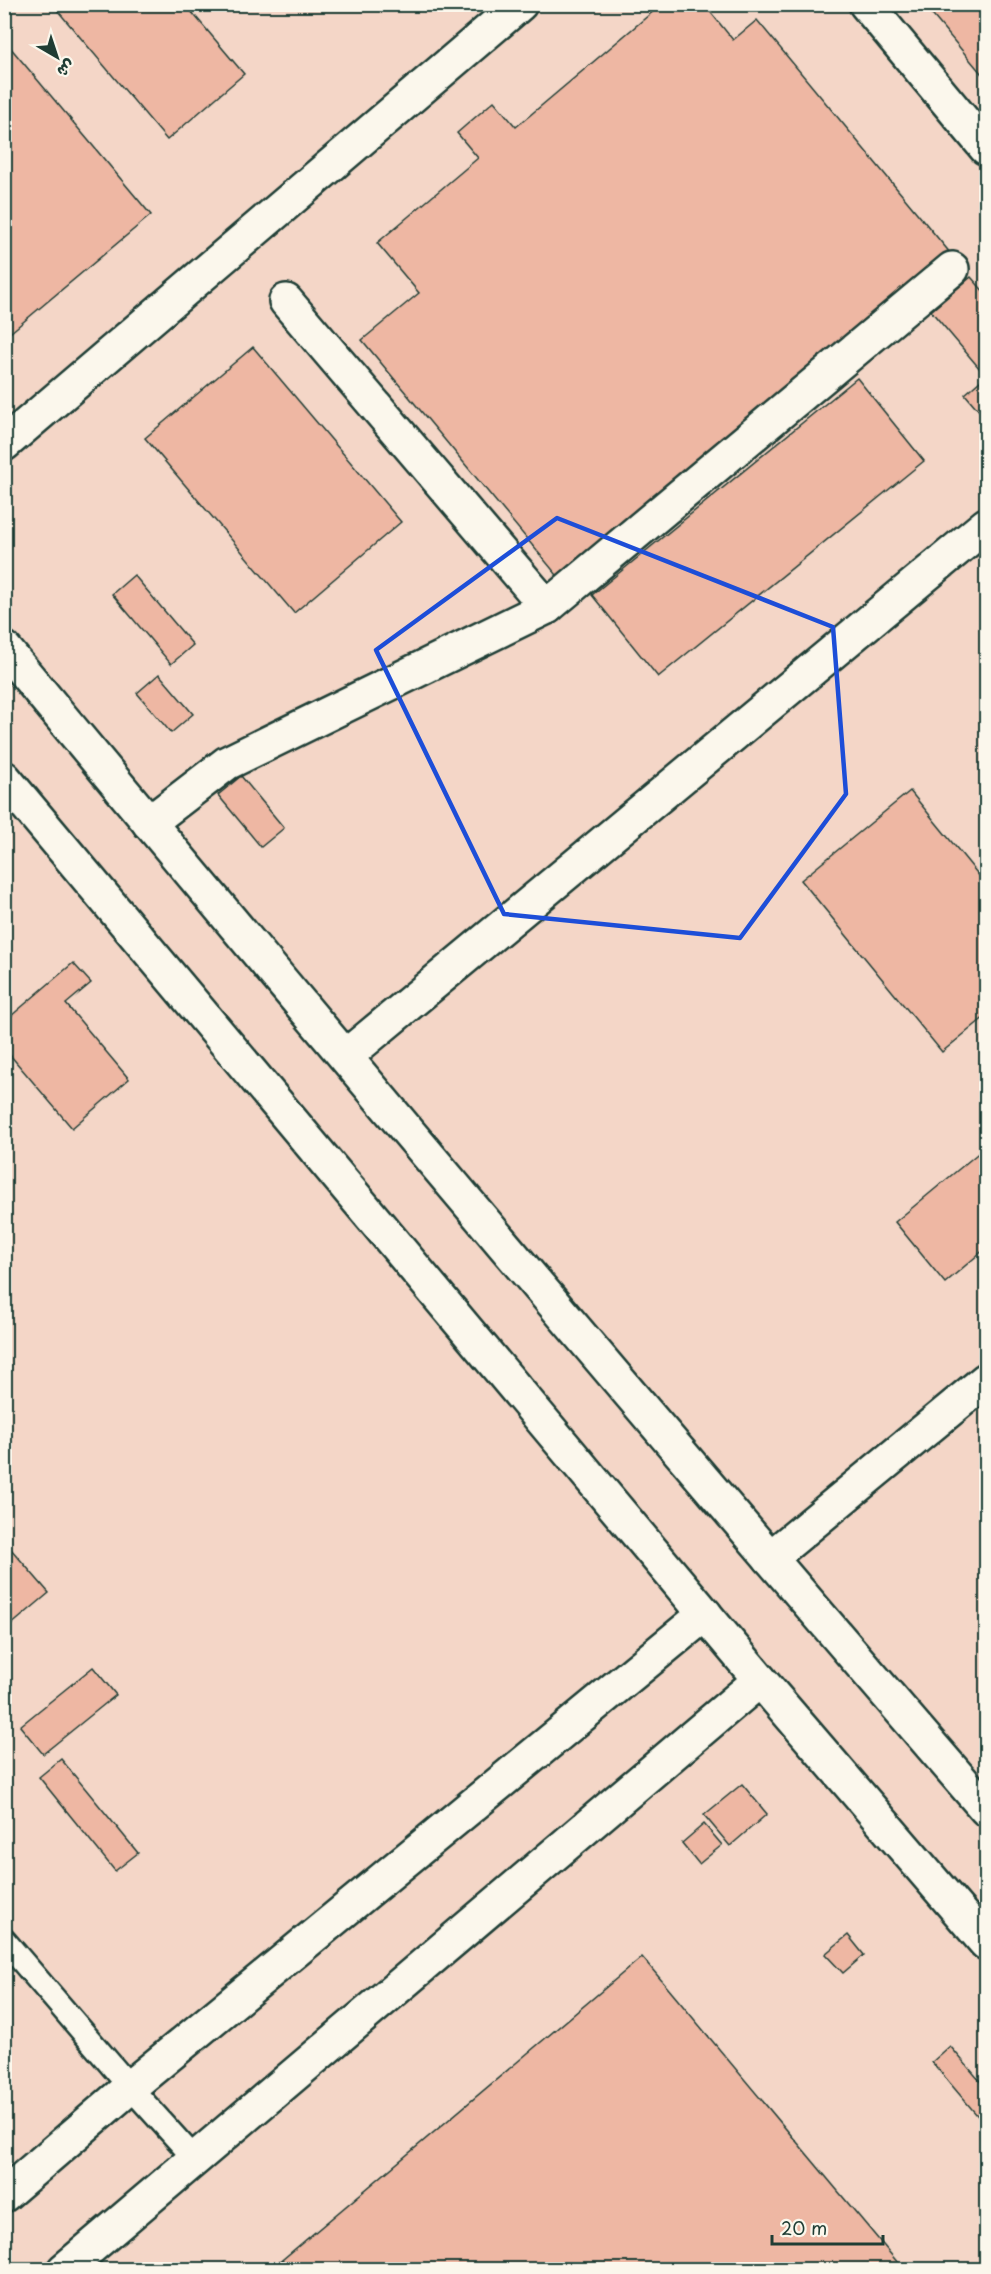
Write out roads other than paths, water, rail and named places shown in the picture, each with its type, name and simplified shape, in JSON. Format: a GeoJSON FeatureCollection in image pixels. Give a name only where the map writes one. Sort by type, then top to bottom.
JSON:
{"type":"FeatureCollection","features":[{"type":"Feature","properties":{"kind":"street"},"geometry":{"type":"LineString","coordinates":[[4,444],[520,4]]}},
{"type":"Feature","properties":{"kind":"street"},"geometry":{"type":"LineString","coordinates":[[866,4],[987,148]]}},
{"type":"Feature","properties":{"kind":"street"},"geometry":{"type":"LineString","coordinates":[[149,823],[227,764],[547,607],[952,269]]}},
{"type":"Feature","properties":{"kind":"street"},"geometry":{"type":"LineString","coordinates":[[286,301],[547,607]]}},
{"type":"Feature","properties":{"kind":"street"},"geometry":{"type":"LineString","coordinates":[[346,1056],[987,525]]}},
{"type":"Feature","properties":{"kind":"street"},"geometry":{"type":"LineString","coordinates":[[4,648],[770,1558],[987,1809]]}},
{"type":"Feature","properties":{"kind":"street"},"geometry":{"type":"LineString","coordinates":[[4,778],[760,1680],[987,1943]]}},
{"type":"Feature","properties":{"kind":"street"},"geometry":{"type":"LineString","coordinates":[[770,1558],[987,1380]]}},
{"type":"Feature","properties":{"kind":"street"},"geometry":{"type":"LineString","coordinates":[[4,2195],[130,2087],[705,1614]]}},
{"type":"Feature","properties":{"kind":"street"},"geometry":{"type":"LineString","coordinates":[[64,2270],[760,1680]]}},
{"type":"Feature","properties":{"kind":"lane"},"geometry":{"type":"LineString","coordinates":[[4,1940],[195,2159]]}}]}
